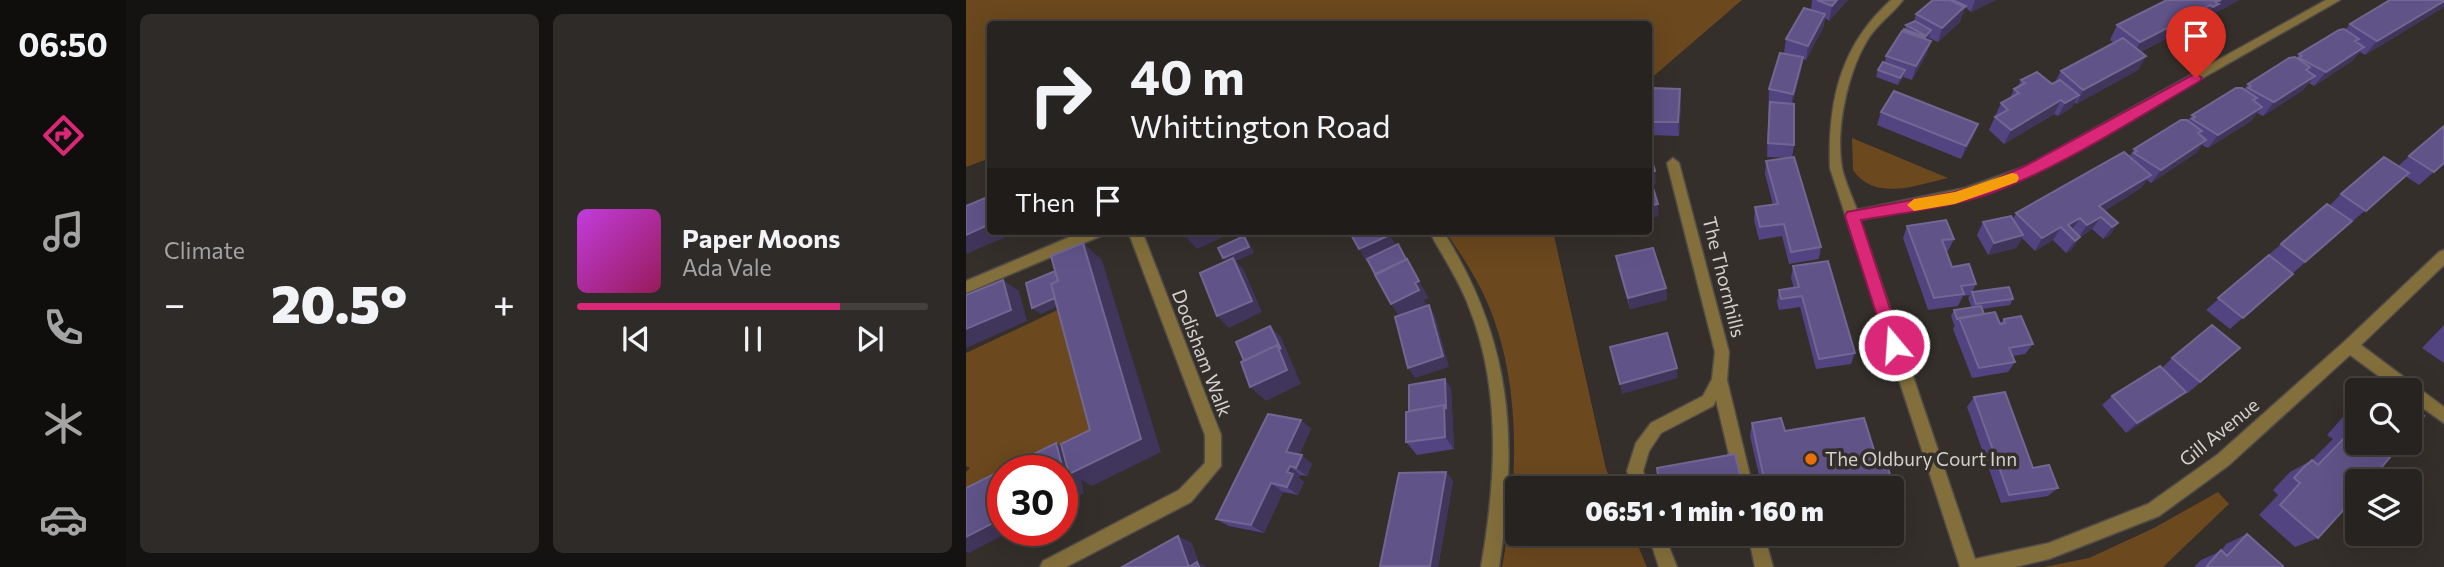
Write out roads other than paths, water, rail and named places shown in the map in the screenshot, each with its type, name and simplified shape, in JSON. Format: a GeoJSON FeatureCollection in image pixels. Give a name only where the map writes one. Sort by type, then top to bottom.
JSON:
{"type":"FeatureCollection","features":[{"type":"Feature","properties":{"kind":"street"},"geometry":{"type":"LineString","coordinates":[[1898,0],[1883,12],[1865,33],[1853,53],[1840,98],[1834,137],[1836,168],[1969,567]]}},
{"type":"Feature","properties":{"kind":"street"},"geometry":{"type":"LineString","coordinates":[[1852,216],[1955,198],[1996,185],[2032,169],[2335,0]]}},
{"type":"Feature","properties":{"kind":"street","name":"The Thornhills"},"geometry":{"type":"LineString","coordinates":[[1673,163],[1722,352],[1719,380],[1742,476]]}},
{"type":"Feature","properties":{"kind":"street"},"geometry":{"type":"LineString","coordinates":[[966,287],[1089,235]]}},
{"type":"Feature","properties":{"kind":"street","name":"Dodisham Walk"},"geometry":{"type":"LineString","coordinates":[[1049,567],[1185,496],[1213,466],[1213,435],[1137,235]]}},
{"type":"Feature","properties":{"kind":"street"},"geometry":{"type":"LineString","coordinates":[[1439,235],[1456,259],[1493,354],[1502,426],[1502,466],[1496,539],[1490,567]]}},
{"type":"Feature","properties":{"kind":"street","name":"Gill Avenue"},"geometry":{"type":"LineString","coordinates":[[1976,567],[2049,551],[2153,510],[2223,460],[2350,346],[2444,256]]}},
{"type":"Feature","properties":{"kind":"street"},"geometry":{"type":"LineString","coordinates":[[2350,346],[2444,415]]}},
{"type":"Feature","properties":{"kind":"street"},"geometry":{"type":"LineString","coordinates":[[1637,476],[1635,471],[1642,448],[1656,428],[1708,401],[1719,380]]}},
{"type":"Feature","properties":{"kind":"street"},"geometry":{"type":"LineString","coordinates":[[1661,546],[1668,567]]}},
{"type":"Feature","properties":{"kind":"street"},"geometry":{"type":"LineString","coordinates":[[1759,546],[1764,567]]}},
{"type":"Feature","properties":{"kind":"place","name":"The Oldbury Court Inn"},"geometry":{"type":"Point","coordinates":[1811,459]}}]}
